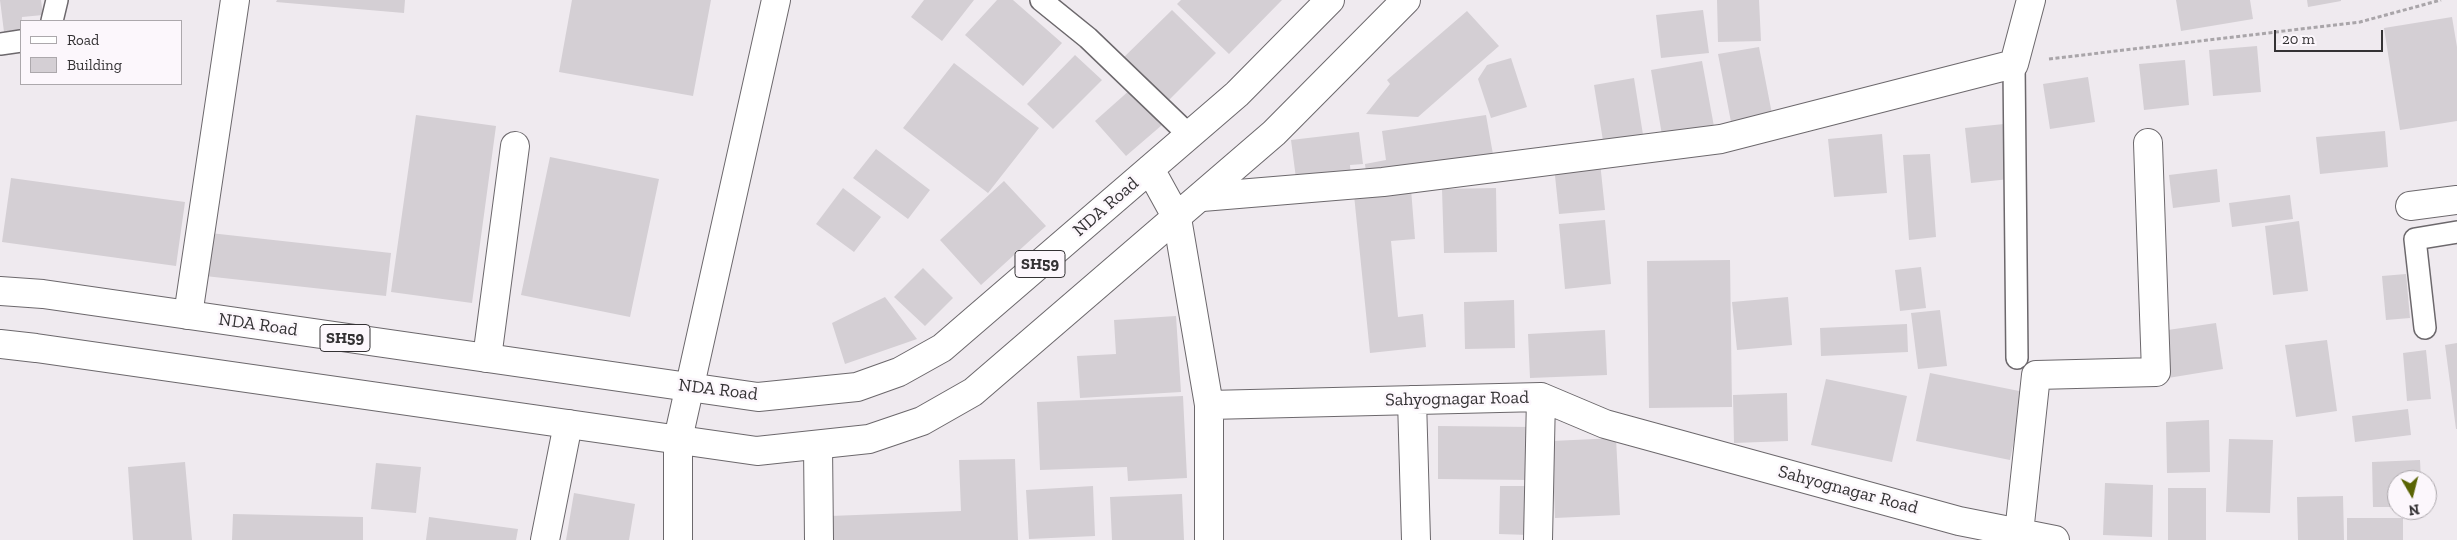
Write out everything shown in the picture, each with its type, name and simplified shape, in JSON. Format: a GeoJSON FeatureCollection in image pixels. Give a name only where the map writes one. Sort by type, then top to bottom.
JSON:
{"type":"FeatureCollection","features":[{"type":"Feature","properties":{"kind":"street"},"geometry":{"type":"LineString","coordinates":[[188,316],[235,0]]}},
{"type":"Feature","properties":{"kind":"street"},"geometry":{"type":"LineString","coordinates":[[678,540],[678,440],[776,0]]}},
{"type":"Feature","properties":{"kind":"street","name":"NDA Road"},"geometry":{"type":"LineString","coordinates":[[0,291],[43,294],[758,397],[857,387],[899,372],[942,348],[1237,94],[1330,0]]}},
{"type":"Feature","properties":{"kind":"street"},"geometry":{"type":"LineString","coordinates":[[0,344],[757,452],[818,446],[878,436],[922,421],[973,392],[1202,197],[1274,133],[1406,0]]}},
{"type":"Feature","properties":{"kind":"street"},"geometry":{"type":"LineString","coordinates":[[1202,197],[1383,182],[1722,139],[2014,64],[2031,0]]}},
{"type":"Feature","properties":{"kind":"street"},"geometry":{"type":"LineString","coordinates":[[2019,533],[2036,374],[2156,372],[2148,143]]}},
{"type":"Feature","properties":{"kind":"street"},"geometry":{"type":"LineString","coordinates":[[487,358],[515,146]]}},
{"type":"Feature","properties":{"kind":"street"},"geometry":{"type":"LineString","coordinates":[[1150,169],[1177,218],[1210,405],[1209,540]]}},
{"type":"Feature","properties":{"kind":"street"},"geometry":{"type":"LineString","coordinates":[[2410,206],[2457,200]]}},
{"type":"Feature","properties":{"kind":"street"},"geometry":{"type":"LineString","coordinates":[[1538,540],[1541,397]]}},
{"type":"Feature","properties":{"kind":"street","name":"Sahyognagar Road"},"geometry":{"type":"LineString","coordinates":[[1210,405],[1541,397],[1604,424],[1959,521],[2054,540]]}},
{"type":"Feature","properties":{"kind":"street"},"geometry":{"type":"LineString","coordinates":[[1412,400],[1416,540]]}},
{"type":"Feature","properties":{"kind":"street"},"geometry":{"type":"LineString","coordinates":[[544,540],[568,424]]}},
{"type":"Feature","properties":{"kind":"street"},"geometry":{"type":"LineString","coordinates":[[818,446],[819,540]]}},
{"type":"Feature","properties":{"kind":"lane"},"geometry":{"type":"LineString","coordinates":[[52,20],[57,0]]}},
{"type":"Feature","properties":{"kind":"lane"},"geometry":{"type":"LineString","coordinates":[[1041,0],[1088,38],[1189,136]]}},
{"type":"Feature","properties":{"kind":"lane"},"geometry":{"type":"LineString","coordinates":[[0,44],[20,41]]}},
{"type":"Feature","properties":{"kind":"lane"},"geometry":{"type":"LineString","coordinates":[[2014,64],[2017,358]]}},
{"type":"Feature","properties":{"kind":"lane"},"geometry":{"type":"LineString","coordinates":[[2426,328],[2415,239],[2457,232]]}},
{"type":"Feature","properties":{"kind":"path"},"geometry":{"type":"LineString","coordinates":[[2014,64],[2360,22],[2441,0]]}},
{"type":"Feature","properties":{"kind":"building"},"geometry":{"type":"Polygon","coordinates":[[[0,0],[41,0],[43,15],[22,17],[20,20],[20,30],[4,32],[0,0]]]}},
{"type":"Feature","properties":{"kind":"building"},"geometry":{"type":"Polygon","coordinates":[[[277,0],[405,0],[404,13],[276,2],[277,0]]]}},
{"type":"Feature","properties":{"kind":"building"},"geometry":{"type":"Polygon","coordinates":[[[572,0],[711,0],[693,96],[559,72],[572,0]]]}},
{"type":"Feature","properties":{"kind":"building"},"geometry":{"type":"Polygon","coordinates":[[[924,0],[974,0],[942,41],[911,17],[924,0]]]}},
{"type":"Feature","properties":{"kind":"building"},"geometry":{"type":"Polygon","coordinates":[[[997,0],[1013,0],[1062,43],[1023,86],[965,35],[997,0]]]}},
{"type":"Feature","properties":{"kind":"building"},"geometry":{"type":"Polygon","coordinates":[[[1181,0],[1282,0],[1229,54],[1177,4],[1181,0]]]}},
{"type":"Feature","properties":{"kind":"building"},"geometry":{"type":"Polygon","coordinates":[[[1717,0],[1759,0],[1761,41],[1718,42],[1717,0]]]}},
{"type":"Feature","properties":{"kind":"building"},"geometry":{"type":"Polygon","coordinates":[[[2176,0],[2250,0],[2253,19],[2181,31],[2176,0]]]}},
{"type":"Feature","properties":{"kind":"building"},"geometry":{"type":"Polygon","coordinates":[[[2307,0],[2341,0],[2341,1],[2308,7],[2307,0]]]}},
{"type":"Feature","properties":{"kind":"building"},"geometry":{"type":"Polygon","coordinates":[[[1172,10],[1216,53],[1164,105],[1120,61],[1172,10]]]}},
{"type":"Feature","properties":{"kind":"building"},"geometry":{"type":"Polygon","coordinates":[[[1703,10],[1709,53],[1661,58],[1656,15],[1703,10]]]}},
{"type":"Feature","properties":{"kind":"building"},"geometry":{"type":"Polygon","coordinates":[[[1467,11],[1499,46],[1418,117],[1366,114],[1390,84],[1387,80],[1467,11]]]}},
{"type":"Feature","properties":{"kind":"building"},"geometry":{"type":"Polygon","coordinates":[[[2452,17],[2457,47],[2457,121],[2400,130],[2384,28],[2452,17]]]}},
{"type":"Feature","properties":{"kind":"building"},"geometry":{"type":"Polygon","coordinates":[[[2257,46],[2261,92],[2213,96],[2209,50],[2257,46]]]}},
{"type":"Feature","properties":{"kind":"building"},"geometry":{"type":"Polygon","coordinates":[[[1759,47],[1772,114],[1731,122],[1718,54],[1759,47]]]}},
{"type":"Feature","properties":{"kind":"building"},"geometry":{"type":"Polygon","coordinates":[[[1075,55],[1102,80],[1053,129],[1027,104],[1075,55]]]}},
{"type":"Feature","properties":{"kind":"building"},"geometry":{"type":"Polygon","coordinates":[[[1511,58],[1527,107],[1491,118],[1478,79],[1487,65],[1511,58]]]}},
{"type":"Feature","properties":{"kind":"building"},"geometry":{"type":"Polygon","coordinates":[[[2185,60],[2189,105],[2144,110],[2139,64],[2185,60]]]}},
{"type":"Feature","properties":{"kind":"building"},"geometry":{"type":"Polygon","coordinates":[[[1702,61],[1715,132],[1663,141],[1651,70],[1702,61]]]}},
{"type":"Feature","properties":{"kind":"building"},"geometry":{"type":"Polygon","coordinates":[[[954,63],[1039,128],[988,193],[903,128],[954,63]]]}},
{"type":"Feature","properties":{"kind":"building"},"geometry":{"type":"Polygon","coordinates":[[[2088,77],[2095,122],[2050,129],[2043,84],[2088,77]]]}},
{"type":"Feature","properties":{"kind":"building"},"geometry":{"type":"Polygon","coordinates":[[[1634,78],[1644,141],[1604,147],[1594,85],[1634,78]]]}},
{"type":"Feature","properties":{"kind":"building"},"geometry":{"type":"Polygon","coordinates":[[[1131,89],[1162,125],[1126,156],[1095,121],[1131,89]]]}},
{"type":"Feature","properties":{"kind":"building"},"geometry":{"type":"Polygon","coordinates":[[[416,115],[496,126],[472,303],[391,292],[416,115]]]}},
{"type":"Feature","properties":{"kind":"building"},"geometry":{"type":"Polygon","coordinates":[[[1486,115],[1494,160],[1367,180],[1365,164],[1386,160],[1382,131],[1486,115]]]}},
{"type":"Feature","properties":{"kind":"building"},"geometry":{"type":"Polygon","coordinates":[[[2004,124],[2010,179],[1971,183],[1965,128],[2004,124]]]}},
{"type":"Feature","properties":{"kind":"building"},"geometry":{"type":"Polygon","coordinates":[[[2385,131],[2388,167],[2320,174],[2316,137],[2385,131]]]}},
{"type":"Feature","properties":{"kind":"building"},"geometry":{"type":"Polygon","coordinates":[[[1359,132],[1363,164],[1350,165],[1351,179],[1297,186],[1291,140],[1359,132]]]}},
{"type":"Feature","properties":{"kind":"building"},"geometry":{"type":"Polygon","coordinates":[[[1882,134],[1887,193],[1834,197],[1828,139],[1882,134]]]}},
{"type":"Feature","properties":{"kind":"building"},"geometry":{"type":"Polygon","coordinates":[[[876,149],[930,190],[908,219],[853,178],[876,149]]]}},
{"type":"Feature","properties":{"kind":"building"},"geometry":{"type":"Polygon","coordinates":[[[1930,154],[1936,237],[1909,240],[1903,155],[1930,154]]]}},
{"type":"Feature","properties":{"kind":"building"},"geometry":{"type":"Polygon","coordinates":[[[550,157],[659,179],[630,317],[521,295],[550,157]]]}},
{"type":"Feature","properties":{"kind":"building"},"geometry":{"type":"Polygon","coordinates":[[[1600,162],[1605,210],[1559,214],[1554,166],[1600,162]]]}},
{"type":"Feature","properties":{"kind":"building"},"geometry":{"type":"Polygon","coordinates":[[[2217,169],[2220,202],[2173,208],[2169,175],[2217,169]]]}},
{"type":"Feature","properties":{"kind":"building"},"geometry":{"type":"Polygon","coordinates":[[[11,178],[185,202],[176,266],[2,242],[11,178]]]}},
{"type":"Feature","properties":{"kind":"building"},"geometry":{"type":"Polygon","coordinates":[[[1004,181],[1046,226],[981,285],[940,240],[1004,181]]]}},
{"type":"Feature","properties":{"kind":"building"},"geometry":{"type":"Polygon","coordinates":[[[843,188],[881,217],[854,252],[816,224],[843,188]]]}},
{"type":"Feature","properties":{"kind":"building"},"geometry":{"type":"Polygon","coordinates":[[[1496,188],[1497,252],[1444,253],[1442,189],[1496,188]]]}},
{"type":"Feature","properties":{"kind":"building"},"geometry":{"type":"Polygon","coordinates":[[[1411,189],[1415,239],[1391,241],[1398,317],[1423,314],[1426,347],[1370,353],[1354,195],[1411,189]]]}},
{"type":"Feature","properties":{"kind":"building"},"geometry":{"type":"Polygon","coordinates":[[[2290,195],[2293,219],[2232,227],[2229,203],[2290,195]]]}},
{"type":"Feature","properties":{"kind":"building"},"geometry":{"type":"Polygon","coordinates":[[[1605,220],[1611,284],[1565,289],[1559,224],[1605,220]]]}},
{"type":"Feature","properties":{"kind":"building"},"geometry":{"type":"Polygon","coordinates":[[[2299,221],[2308,291],[2273,295],[2265,226],[2299,221]]]}},
{"type":"Feature","properties":{"kind":"building"},"geometry":{"type":"Polygon","coordinates":[[[201,232],[391,253],[386,296],[196,275],[201,232]]]}},
{"type":"Feature","properties":{"kind":"building"},"geometry":{"type":"Polygon","coordinates":[[[1730,260],[1732,407],[1649,408],[1647,261],[1730,260]]]}},
{"type":"Feature","properties":{"kind":"building"},"geometry":{"type":"Polygon","coordinates":[[[1921,267],[1926,308],[1900,311],[1895,270],[1921,267]]]}},
{"type":"Feature","properties":{"kind":"building"},"geometry":{"type":"Polygon","coordinates":[[[923,268],[953,298],[925,326],[894,297],[923,268]]]}},
{"type":"Feature","properties":{"kind":"building"},"geometry":{"type":"Polygon","coordinates":[[[2406,274],[2410,318],[2386,320],[2382,276],[2406,274]]]}},
{"type":"Feature","properties":{"kind":"building"},"geometry":{"type":"Polygon","coordinates":[[[885,297],[917,339],[845,364],[832,323],[885,297]]]}},
{"type":"Feature","properties":{"kind":"building"},"geometry":{"type":"Polygon","coordinates":[[[1788,297],[1792,345],[1737,350],[1732,302],[1788,297]]]}},
{"type":"Feature","properties":{"kind":"building"},"geometry":{"type":"Polygon","coordinates":[[[1514,300],[1515,348],[1465,349],[1464,302],[1514,300]]]}},
{"type":"Feature","properties":{"kind":"building"},"geometry":{"type":"Polygon","coordinates":[[[1940,310],[1947,366],[1918,369],[1911,313],[1940,310]]]}},
{"type":"Feature","properties":{"kind":"building"},"geometry":{"type":"Polygon","coordinates":[[[1176,316],[1181,392],[1080,398],[1077,356],[1116,354],[1114,320],[1176,316]]]}},
{"type":"Feature","properties":{"kind":"building"},"geometry":{"type":"Polygon","coordinates":[[[2216,323],[2223,369],[2168,378],[2161,331],[2216,323]]]}},
{"type":"Feature","properties":{"kind":"building"},"geometry":{"type":"Polygon","coordinates":[[[1907,324],[1908,352],[1821,356],[1820,328],[1907,324]]]}},
{"type":"Feature","properties":{"kind":"building"},"geometry":{"type":"Polygon","coordinates":[[[1605,330],[1607,375],[1530,378],[1528,334],[1605,330]]]}},
{"type":"Feature","properties":{"kind":"building"},"geometry":{"type":"Polygon","coordinates":[[[2327,340],[2337,411],[2296,417],[2285,345],[2327,340]]]}},
{"type":"Feature","properties":{"kind":"building"},"geometry":{"type":"Polygon","coordinates":[[[2457,343],[2457,429],[2456,429],[2445,345],[2457,343]]]}},
{"type":"Feature","properties":{"kind":"building"},"geometry":{"type":"Polygon","coordinates":[[[2426,350],[2431,399],[2407,401],[2403,353],[2426,350]]]}},
{"type":"Feature","properties":{"kind":"building"},"geometry":{"type":"Polygon","coordinates":[[[1930,373],[2024,392],[2010,460],[1916,441],[1930,373]]]}},
{"type":"Feature","properties":{"kind":"building"},"geometry":{"type":"Polygon","coordinates":[[[1826,379],[1907,396],[1892,462],[1811,445],[1826,379]]]}},
{"type":"Feature","properties":{"kind":"building"},"geometry":{"type":"Polygon","coordinates":[[[1787,393],[1788,441],[1734,443],[1733,395],[1787,393]]]}},
{"type":"Feature","properties":{"kind":"building"},"geometry":{"type":"Polygon","coordinates":[[[1183,396],[1187,478],[1128,481],[1127,467],[1040,470],[1037,402],[1183,396]]]}},
{"type":"Feature","properties":{"kind":"building"},"geometry":{"type":"Polygon","coordinates":[[[2408,409],[2411,435],[2355,442],[2352,416],[2408,409]]]}},
{"type":"Feature","properties":{"kind":"building"},"geometry":{"type":"Polygon","coordinates":[[[2209,420],[2210,472],[2167,473],[2166,422],[2209,420]]]}},
{"type":"Feature","properties":{"kind":"building"},"geometry":{"type":"Polygon","coordinates":[[[1438,426],[1532,427],[1532,480],[1438,479],[1438,426]]]}},
{"type":"Feature","properties":{"kind":"building"},"geometry":{"type":"Polygon","coordinates":[[[1616,438],[1620,515],[1555,518],[1552,441],[1616,438]]]}},
{"type":"Feature","properties":{"kind":"building"},"geometry":{"type":"Polygon","coordinates":[[[2229,439],[2273,440],[2270,513],[2226,512],[2229,439]]]}},
{"type":"Feature","properties":{"kind":"building"},"geometry":{"type":"Polygon","coordinates":[[[1015,459],[1018,540],[831,540],[830,516],[961,511],[959,460],[1015,459]]]}},
{"type":"Feature","properties":{"kind":"building"},"geometry":{"type":"Polygon","coordinates":[[[2420,460],[2420,470],[2387,470],[2387,507],[2373,507],[2372,462],[2420,460]]]}},
{"type":"Feature","properties":{"kind":"building"},"geometry":{"type":"Polygon","coordinates":[[[185,462],[192,540],[133,540],[128,467],[185,462]]]}},
{"type":"Feature","properties":{"kind":"building"},"geometry":{"type":"Polygon","coordinates":[[[376,463],[421,467],[416,513],[371,509],[376,463]]]}},
{"type":"Feature","properties":{"kind":"building"},"geometry":{"type":"Polygon","coordinates":[[[2105,483],[2153,485],[2152,537],[2103,535],[2105,483]]]}},
{"type":"Feature","properties":{"kind":"building"},"geometry":{"type":"Polygon","coordinates":[[[1093,486],[1095,536],[1029,539],[1026,490],[1093,486]]]}},
{"type":"Feature","properties":{"kind":"building"},"geometry":{"type":"Polygon","coordinates":[[[1500,486],[1530,486],[1529,535],[1499,534],[1500,486]]]}},
{"type":"Feature","properties":{"kind":"building"},"geometry":{"type":"Polygon","coordinates":[[[2168,488],[2206,488],[2206,540],[2168,540],[2168,488]]]}},
{"type":"Feature","properties":{"kind":"building"},"geometry":{"type":"Polygon","coordinates":[[[574,493],[635,504],[629,540],[566,540],[574,493]]]}},
{"type":"Feature","properties":{"kind":"building"},"geometry":{"type":"Polygon","coordinates":[[[1182,494],[1184,540],[1112,540],[1110,497],[1182,494]]]}},
{"type":"Feature","properties":{"kind":"building"},"geometry":{"type":"Polygon","coordinates":[[[2343,496],[2344,540],[2298,540],[2297,497],[2343,496]]]}},
{"type":"Feature","properties":{"kind":"building"},"geometry":{"type":"Polygon","coordinates":[[[233,514],[363,517],[363,540],[232,540],[233,514]]]}},
{"type":"Feature","properties":{"kind":"building"},"geometry":{"type":"Polygon","coordinates":[[[429,517],[518,529],[516,540],[426,540],[429,517]]]}},
{"type":"Feature","properties":{"kind":"building"},"geometry":{"type":"Polygon","coordinates":[[[2347,518],[2403,520],[2403,540],[2347,540],[2347,518]]]}}]}
